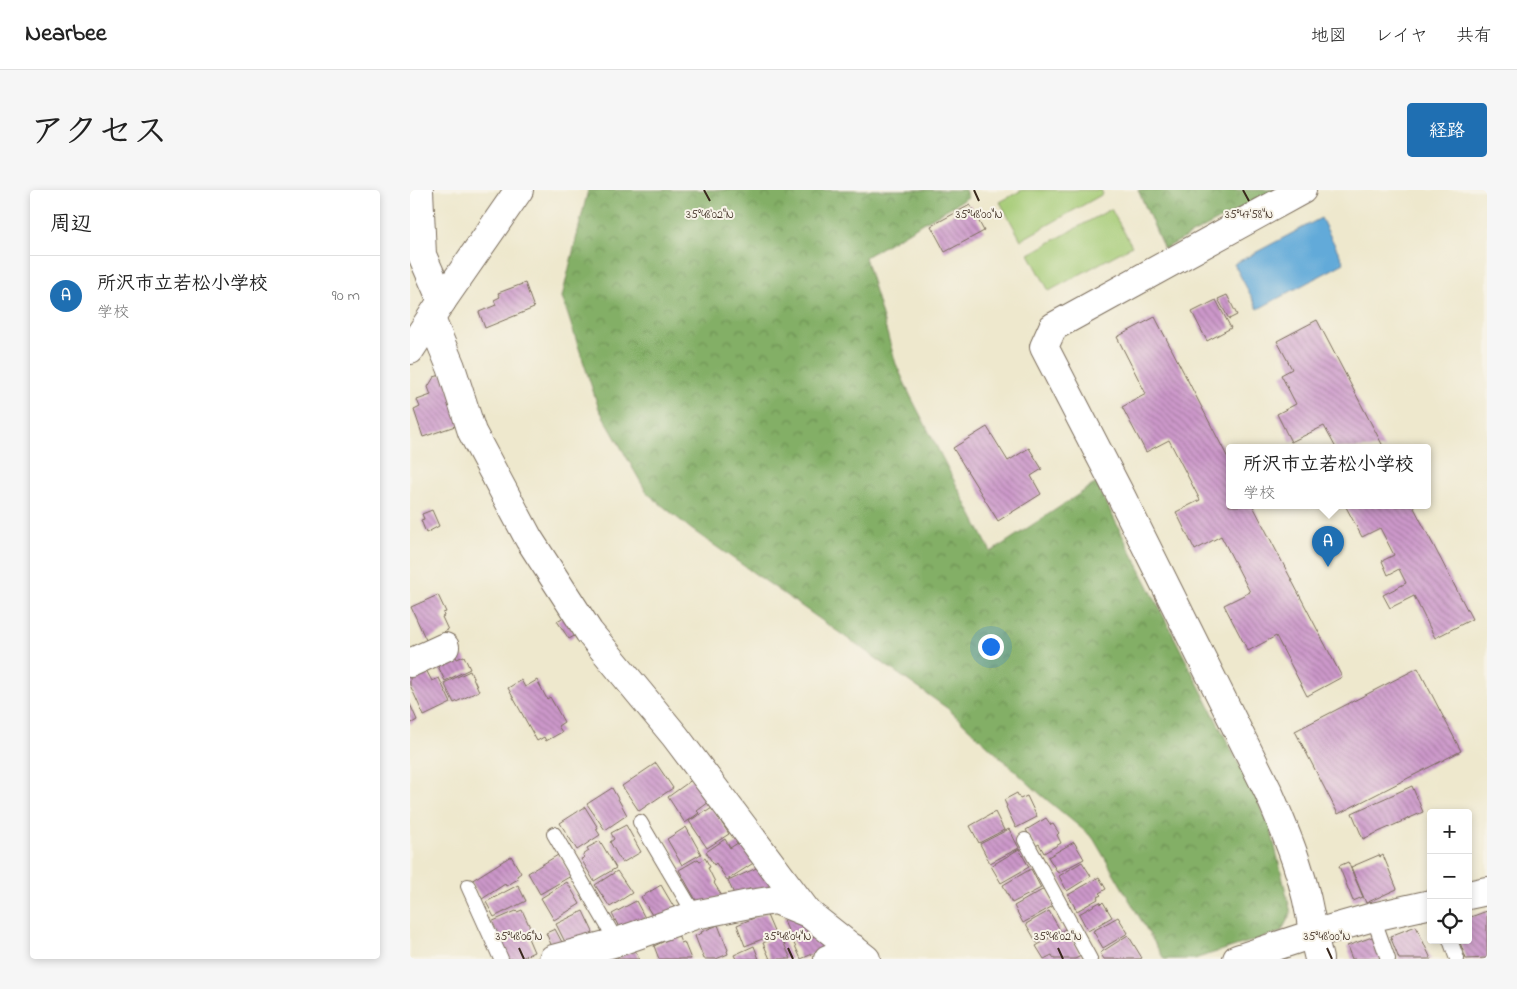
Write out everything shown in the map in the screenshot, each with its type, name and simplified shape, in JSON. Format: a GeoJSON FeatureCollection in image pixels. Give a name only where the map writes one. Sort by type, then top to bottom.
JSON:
{"type":"FeatureCollection","features":[{"type":"Feature","properties":{"kind":"street"},"geometry":{"type":"LineString","coordinates":[[419,190],[422,255],[418,269],[437,310],[451,367],[472,432],[534,547],[589,632],[675,736],[808,913],[859,953]]}},
{"type":"Feature","properties":{"kind":"street"},"geometry":{"type":"LineString","coordinates":[[410,350],[519,190]]}},
{"type":"Feature","properties":{"kind":"street"},"geometry":{"type":"LineString","coordinates":[[1302,190],[1053,327],[1044,347],[1127,507],[1286,832],[1301,876],[1316,946]]}},
{"type":"Feature","properties":{"kind":"street"},"geometry":{"type":"LineString","coordinates":[[410,663],[445,647]]}},
{"type":"Feature","properties":{"kind":"street"},"geometry":{"type":"LineString","coordinates":[[1472,894],[1487,891]]}},
{"type":"Feature","properties":{"kind":"street"},"geometry":{"type":"LineString","coordinates":[[553,959],[617,942],[695,915],[776,900],[808,913]]}},
{"type":"Feature","properties":{"kind":"street"},"geometry":{"type":"LineString","coordinates":[[1237,959],[1316,946],[1373,917],[1427,905]]}},
{"type":"Feature","properties":{"kind":"street"},"geometry":{"type":"LineString","coordinates":[[828,959],[859,953]]}},
{"type":"Feature","properties":{"kind":"lane"},"geometry":{"type":"LineString","coordinates":[[640,822],[695,915]]}},
{"type":"Feature","properties":{"kind":"lane"},"geometry":{"type":"LineString","coordinates":[[554,834],[617,942]]}},
{"type":"Feature","properties":{"kind":"lane"},"geometry":{"type":"LineString","coordinates":[[1026,840],[1090,959]]}},
{"type":"Feature","properties":{"kind":"lane"},"geometry":{"type":"LineString","coordinates":[[468,886],[501,959]]}},
{"type":"Feature","properties":{"kind":"lane"},"geometry":{"type":"LineString","coordinates":[[1373,917],[1388,959]]}},
{"type":"Feature","properties":{"kind":"lane"},"geometry":{"type":"LineString","coordinates":[[1451,944],[1457,959]]}},
{"type":"Feature","properties":{"kind":"green space"},"geometry":{"type":"Polygon","coordinates":[[[588,190],[965,190],[968,197],[865,257],[896,364],[991,552],[1096,483],[1270,826],[1291,913],[1281,932],[1194,959],[1164,959],[1093,838],[1040,794],[947,708],[691,529],[647,493],[599,409],[562,297],[588,190]]]}},
{"type":"Feature","properties":{"kind":"green space"},"geometry":{"type":"Polygon","coordinates":[[[1022,190],[1101,190],[1103,194],[1021,240],[1000,202],[1022,190]]]}},
{"type":"Feature","properties":{"kind":"green space"},"geometry":{"type":"Polygon","coordinates":[[[1138,190],[1275,190],[1164,249],[1138,190]]]}},
{"type":"Feature","properties":{"kind":"green space"},"geometry":{"type":"Polygon","coordinates":[[[1111,209],[1132,246],[1049,291],[1029,254],[1111,209]]]}},
{"type":"Feature","properties":{"kind":"water"},"geometry":{"type":"Polygon","coordinates":[[[1321,218],[1344,263],[1258,309],[1234,264],[1321,218]]]}},
{"type":"Feature","properties":{"kind":"building"},"geometry":{"type":"Polygon","coordinates":[[[970,205],[984,231],[945,252],[931,226],[970,205]]]}},
{"type":"Feature","properties":{"kind":"building"},"geometry":{"type":"Polygon","coordinates":[[[525,283],[534,308],[485,328],[479,312],[496,305],[494,300],[500,297],[498,293],[525,283]]]}},
{"type":"Feature","properties":{"kind":"building"},"geometry":{"type":"Polygon","coordinates":[[[1227,295],[1237,315],[1229,319],[1218,299],[1227,295]]]}},
{"type":"Feature","properties":{"kind":"building"},"geometry":{"type":"Polygon","coordinates":[[[1216,300],[1231,328],[1207,341],[1192,312],[1216,300]]]}},
{"type":"Feature","properties":{"kind":"building"},"geometry":{"type":"Polygon","coordinates":[[[1155,317],[1226,454],[1226,509],[1255,509],[1342,677],[1307,696],[1276,636],[1248,651],[1224,605],[1250,592],[1221,536],[1195,550],[1176,512],[1200,500],[1169,440],[1146,452],[1122,407],[1146,394],[1117,337],[1155,317]]]}},
{"type":"Feature","properties":{"kind":"building"},"geometry":{"type":"Polygon","coordinates":[[[1317,320],[1382,444],[1334,444],[1324,426],[1291,442],[1277,414],[1296,404],[1281,375],[1292,369],[1277,341],[1317,320]]]}},
{"type":"Feature","properties":{"kind":"building"},"geometry":{"type":"Polygon","coordinates":[[[444,374],[461,424],[423,437],[414,410],[420,407],[417,400],[431,395],[428,387],[434,377],[444,374]]]}},
{"type":"Feature","properties":{"kind":"building"},"geometry":{"type":"Polygon","coordinates":[[[987,427],[1008,461],[1029,448],[1042,469],[1031,476],[1041,494],[998,521],[953,448],[987,427]]]}},
{"type":"Feature","properties":{"kind":"building"},"geometry":{"type":"Polygon","coordinates":[[[1347,509],[1415,509],[1472,619],[1435,638],[1414,596],[1390,608],[1383,595],[1406,583],[1399,569],[1388,575],[1382,561],[1394,555],[1380,528],[1362,537],[1347,509]]]}},
{"type":"Feature","properties":{"kind":"building"},"geometry":{"type":"Polygon","coordinates":[[[432,510],[439,526],[426,533],[421,520],[424,519],[422,514],[432,510]]]}},
{"type":"Feature","properties":{"kind":"building"},"geometry":{"type":"Polygon","coordinates":[[[438,595],[446,612],[443,613],[444,616],[442,617],[448,630],[426,640],[411,607],[438,595]]]}},
{"type":"Feature","properties":{"kind":"building"},"geometry":{"type":"Polygon","coordinates":[[[564,617],[576,635],[569,639],[557,621],[564,617]]]}},
{"type":"Feature","properties":{"kind":"building"},"geometry":{"type":"Polygon","coordinates":[[[455,654],[457,659],[464,656],[470,669],[445,681],[436,662],[455,654]]]}},
{"type":"Feature","properties":{"kind":"building"},"geometry":{"type":"Polygon","coordinates":[[[425,668],[432,681],[439,678],[451,703],[424,716],[410,685],[410,675],[425,668]]]}},
{"type":"Feature","properties":{"kind":"building"},"geometry":{"type":"Polygon","coordinates":[[[1418,668],[1461,751],[1338,814],[1295,731],[1418,668]]]}},
{"type":"Feature","properties":{"kind":"building"},"geometry":{"type":"Polygon","coordinates":[[[470,671],[479,691],[454,703],[444,683],[470,671]]]}},
{"type":"Feature","properties":{"kind":"building"},"geometry":{"type":"Polygon","coordinates":[[[521,680],[525,687],[537,680],[547,699],[550,697],[564,722],[558,726],[562,732],[546,741],[544,737],[537,741],[508,688],[521,680]]]}},
{"type":"Feature","properties":{"kind":"building"},"geometry":{"type":"Polygon","coordinates":[[[410,704],[417,720],[410,724],[410,704]]]}},
{"type":"Feature","properties":{"kind":"building"},"geometry":{"type":"Polygon","coordinates":[[[656,763],[673,788],[639,811],[622,786],[656,763]]]}},
{"type":"Feature","properties":{"kind":"building"},"geometry":{"type":"Polygon","coordinates":[[[693,779],[709,802],[697,811],[699,813],[685,823],[668,797],[693,779]]]}},
{"type":"Feature","properties":{"kind":"building"},"geometry":{"type":"Polygon","coordinates":[[[1412,786],[1423,812],[1363,839],[1352,813],[1412,786]]]}},
{"type":"Feature","properties":{"kind":"building"},"geometry":{"type":"Polygon","coordinates":[[[612,788],[627,815],[605,830],[587,804],[612,788]]]}},
{"type":"Feature","properties":{"kind":"building"},"geometry":{"type":"Polygon","coordinates":[[[1017,793],[1020,799],[1027,796],[1037,817],[1016,828],[1004,800],[1017,793]]]}},
{"type":"Feature","properties":{"kind":"building"},"geometry":{"type":"Polygon","coordinates":[[[585,807],[598,828],[596,829],[600,835],[577,850],[560,823],[585,807]]]}},
{"type":"Feature","properties":{"kind":"building"},"geometry":{"type":"Polygon","coordinates":[[[712,808],[729,834],[707,848],[689,821],[712,808]]]}},
{"type":"Feature","properties":{"kind":"building"},"geometry":{"type":"Polygon","coordinates":[[[995,812],[1004,830],[979,843],[970,826],[995,812]]]}},
{"type":"Feature","properties":{"kind":"building"},"geometry":{"type":"Polygon","coordinates":[[[1046,818],[1059,833],[1057,835],[1061,843],[1044,853],[1039,844],[1036,846],[1026,830],[1046,818]]]}},
{"type":"Feature","properties":{"kind":"building"},"geometry":{"type":"Polygon","coordinates":[[[626,825],[641,852],[622,863],[610,842],[614,839],[611,833],[626,825]]]}},
{"type":"Feature","properties":{"kind":"building"},"geometry":{"type":"Polygon","coordinates":[[[686,827],[701,854],[682,865],[667,839],[686,827]]]}},
{"type":"Feature","properties":{"kind":"building"},"geometry":{"type":"Polygon","coordinates":[[[1009,829],[1019,848],[990,863],[980,844],[1009,829]]]}},
{"type":"Feature","properties":{"kind":"building"},"geometry":{"type":"Polygon","coordinates":[[[725,839],[730,848],[741,841],[755,862],[727,880],[706,852],[725,839]]]}},
{"type":"Feature","properties":{"kind":"building"},"geometry":{"type":"Polygon","coordinates":[[[600,841],[616,868],[594,881],[581,859],[589,851],[587,848],[600,841]]]}},
{"type":"Feature","properties":{"kind":"building"},"geometry":{"type":"Polygon","coordinates":[[[1074,842],[1084,859],[1058,873],[1048,857],[1074,842]]]}},
{"type":"Feature","properties":{"kind":"building"},"geometry":{"type":"Polygon","coordinates":[[[1019,849],[1029,867],[1001,883],[991,866],[1019,849]]]}},
{"type":"Feature","properties":{"kind":"building"},"geometry":{"type":"Polygon","coordinates":[[[558,855],[571,876],[540,894],[528,873],[558,855]]]}},
{"type":"Feature","properties":{"kind":"building"},"geometry":{"type":"Polygon","coordinates":[[[1379,855],[1380,857],[1383,855],[1397,889],[1366,903],[1351,867],[1379,855]]]}},
{"type":"Feature","properties":{"kind":"building"},"geometry":{"type":"Polygon","coordinates":[[[511,856],[521,873],[517,876],[518,879],[506,886],[505,884],[482,899],[471,881],[511,856]]]}},
{"type":"Feature","properties":{"kind":"building"},"geometry":{"type":"Polygon","coordinates":[[[705,858],[710,867],[708,868],[714,883],[722,896],[698,904],[679,870],[698,859],[700,861],[705,858]]]}},
{"type":"Feature","properties":{"kind":"building"},"geometry":{"type":"Polygon","coordinates":[[[1082,862],[1091,876],[1067,891],[1059,876],[1082,862]]]}},
{"type":"Feature","properties":{"kind":"building"},"geometry":{"type":"Polygon","coordinates":[[[1348,862],[1363,897],[1353,901],[1339,866],[1348,862]]]}},
{"type":"Feature","properties":{"kind":"building"},"geometry":{"type":"Polygon","coordinates":[[[763,865],[777,887],[769,891],[763,888],[753,893],[751,888],[735,896],[728,881],[763,865]]]}},
{"type":"Feature","properties":{"kind":"building"},"geometry":{"type":"Polygon","coordinates":[[[1031,869],[1041,888],[1012,903],[1003,885],[1031,869]]]}},
{"type":"Feature","properties":{"kind":"building"},"geometry":{"type":"Polygon","coordinates":[[[617,871],[632,893],[610,907],[595,885],[617,871]]]}},
{"type":"Feature","properties":{"kind":"building"},"geometry":{"type":"Polygon","coordinates":[[[1099,877],[1106,889],[1099,893],[1101,895],[1097,897],[1098,899],[1077,911],[1068,895],[1099,877]]]}},
{"type":"Feature","properties":{"kind":"building"},"geometry":{"type":"Polygon","coordinates":[[[567,882],[580,904],[554,920],[541,898],[567,882]]]}},
{"type":"Feature","properties":{"kind":"building"},"geometry":{"type":"Polygon","coordinates":[[[518,885],[526,901],[494,917],[486,902],[518,885]]]}},
{"type":"Feature","properties":{"kind":"building"},"geometry":{"type":"Polygon","coordinates":[[[661,885],[675,909],[655,920],[641,897],[661,885]]]}},
{"type":"Feature","properties":{"kind":"building"},"geometry":{"type":"Polygon","coordinates":[[[1044,889],[1053,906],[1023,923],[1014,906],[1044,889]]]}},
{"type":"Feature","properties":{"kind":"building"},"geometry":{"type":"Polygon","coordinates":[[[636,901],[645,918],[621,931],[612,914],[636,901]]]}},
{"type":"Feature","properties":{"kind":"building"},"geometry":{"type":"Polygon","coordinates":[[[1100,902],[1101,904],[1103,902],[1112,917],[1088,931],[1079,914],[1100,902]]]}},
{"type":"Feature","properties":{"kind":"building"},"geometry":{"type":"Polygon","coordinates":[[[522,910],[534,936],[528,938],[534,952],[519,959],[507,959],[491,922],[522,910]]]}},
{"type":"Feature","properties":{"kind":"building"},"geometry":{"type":"Polygon","coordinates":[[[583,911],[593,932],[567,946],[556,924],[583,911]]]}},
{"type":"Feature","properties":{"kind":"building"},"geometry":{"type":"Polygon","coordinates":[[[1049,911],[1060,930],[1037,943],[1026,924],[1049,911]]]}},
{"type":"Feature","properties":{"kind":"building"},"geometry":{"type":"Polygon","coordinates":[[[1487,911],[1487,958],[1466,959],[1460,944],[1472,944],[1472,917],[1487,911]]]}},
{"type":"Feature","properties":{"kind":"building"},"geometry":{"type":"Polygon","coordinates":[[[766,913],[775,934],[745,946],[737,925],[766,913]]]}},
{"type":"Feature","properties":{"kind":"building"},"geometry":{"type":"Polygon","coordinates":[[[791,915],[801,919],[810,939],[816,935],[818,939],[821,937],[826,948],[801,959],[783,919],[791,915]]]}},
{"type":"Feature","properties":{"kind":"building"},"geometry":{"type":"Polygon","coordinates":[[[1118,917],[1128,933],[1103,948],[1093,931],[1118,917]]]}},
{"type":"Feature","properties":{"kind":"building"},"geometry":{"type":"Polygon","coordinates":[[[718,925],[728,954],[716,959],[704,959],[695,936],[718,925]]]}},
{"type":"Feature","properties":{"kind":"building"},"geometry":{"type":"Polygon","coordinates":[[[1416,926],[1431,959],[1399,959],[1390,936],[1416,926]]]}},
{"type":"Feature","properties":{"kind":"building"},"geometry":{"type":"Polygon","coordinates":[[[555,929],[564,946],[554,951],[546,933],[555,929]]]}},
{"type":"Feature","properties":{"kind":"building"},"geometry":{"type":"Polygon","coordinates":[[[1065,929],[1081,956],[1075,959],[1054,959],[1052,955],[1044,959],[1036,946],[1065,929]]]}},
{"type":"Feature","properties":{"kind":"building"},"geometry":{"type":"Polygon","coordinates":[[[678,935],[681,943],[684,942],[691,959],[659,959],[654,946],[678,935]]]}},
{"type":"Feature","properties":{"kind":"building"},"geometry":{"type":"Polygon","coordinates":[[[780,935],[791,959],[770,959],[763,943],[780,935]]]}},
{"type":"Feature","properties":{"kind":"building"},"geometry":{"type":"Polygon","coordinates":[[[1128,935],[1142,958],[1104,959],[1100,953],[1128,935]]]}},
{"type":"Feature","properties":{"kind":"building"},"geometry":{"type":"Polygon","coordinates":[[[1375,936],[1383,959],[1352,959],[1347,946],[1375,936]]]}},
{"type":"Feature","properties":{"kind":"building"},"geometry":{"type":"Polygon","coordinates":[[[754,946],[759,959],[736,959],[734,955],[754,946]]]}},
{"type":"Feature","properties":{"kind":"building"},"geometry":{"type":"Polygon","coordinates":[[[635,950],[639,959],[615,959],[635,950]]]}},
{"type":"Feature","properties":{"kind":"place","name":"所沢市立若松小学校"},"geometry":{"type":"Point","coordinates":[1328,567]}}]}
